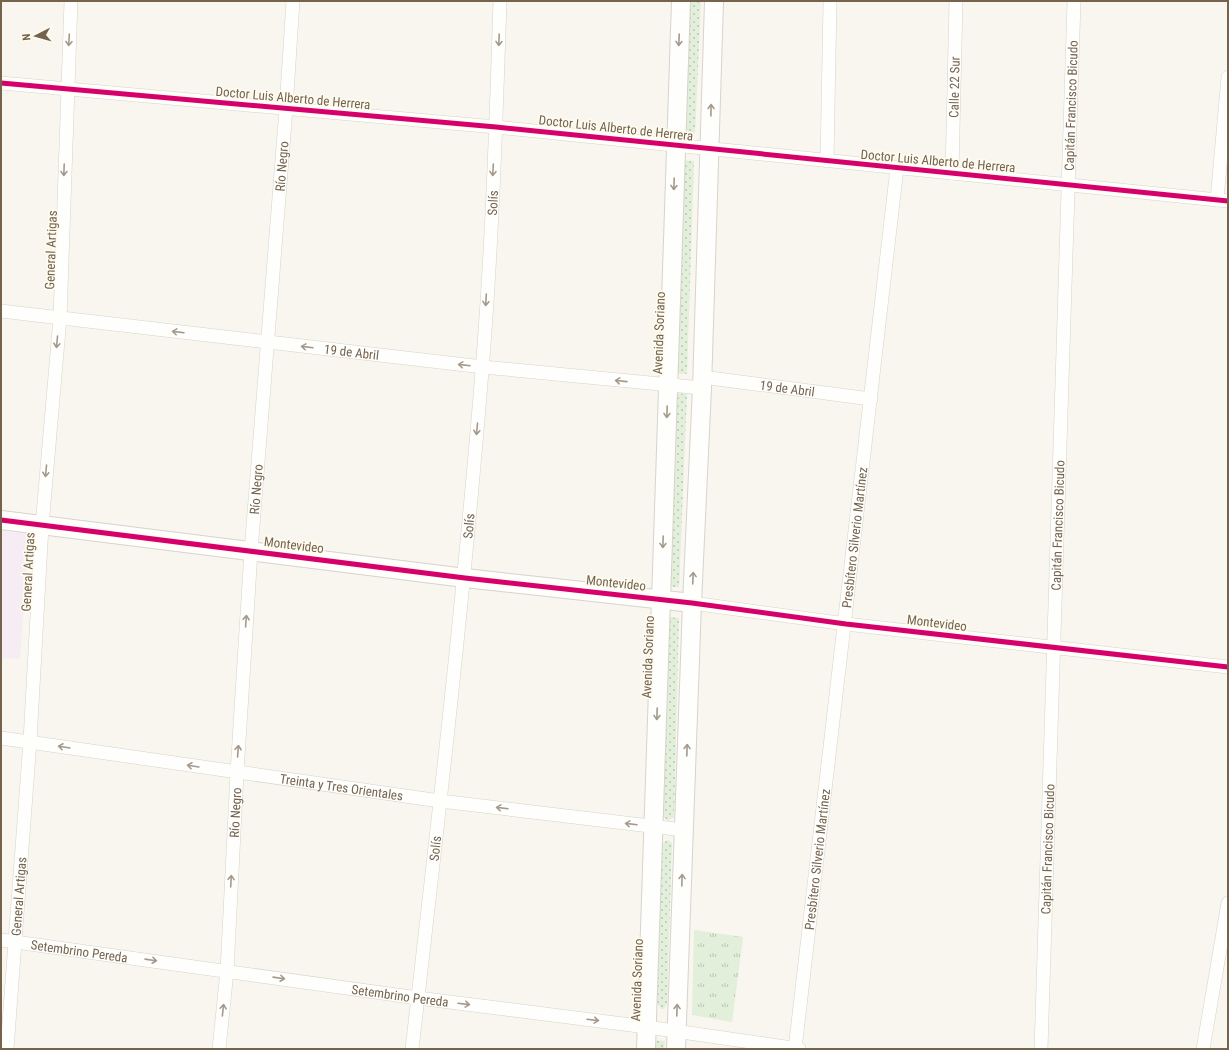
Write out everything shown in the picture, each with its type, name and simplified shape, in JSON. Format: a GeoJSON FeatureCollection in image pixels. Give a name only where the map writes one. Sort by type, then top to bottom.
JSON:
{"type":"FeatureCollection","features":[{"type":"Feature","properties":{"kind":"street","name":"General Artigas"},"geometry":{"type":"LineString","coordinates":[[7,1049],[30,741],[42,526],[60,318],[71,1]]}},
{"type":"Feature","properties":{"kind":"street","name":"Río Negro"},"geometry":{"type":"LineString","coordinates":[[219,1049],[227,971],[236,773],[251,551],[266,342],[286,109],[293,1]]}},
{"type":"Feature","properties":{"kind":"street","name":"Solís"},"geometry":{"type":"LineString","coordinates":[[412,1049],[465,578],[483,367],[496,126],[500,1]]}},
{"type":"Feature","properties":{"kind":"street","name":"Avenida Soriano"},"geometry":{"type":"LineString","coordinates":[[646,1049],[681,1]]}},
{"type":"Feature","properties":{"kind":"street"},"geometry":{"type":"LineString","coordinates":[[676,1040],[692,603],[702,383],[714,1]]}},
{"type":"Feature","properties":{"kind":"street"},"geometry":{"type":"LineString","coordinates":[[827,161],[830,1]]}},
{"type":"Feature","properties":{"kind":"street","name":"Calle 22 Sur"},"geometry":{"type":"LineString","coordinates":[[952,173],[956,1]]}},
{"type":"Feature","properties":{"kind":"street","name":"Capitán Francisco Bicudo"},"geometry":{"type":"LineString","coordinates":[[1041,1049],[1074,1]]}},
{"type":"Feature","properties":{"kind":"street"},"geometry":{"type":"LineString","coordinates":[[1223,201],[1228,77]]}},
{"type":"Feature","properties":{"kind":"street","name":"Doctor Luis Alberto de Herrera"},"geometry":{"type":"LineString","coordinates":[[1,83],[286,109],[496,126],[1223,201]]}},
{"type":"Feature","properties":{"kind":"street","name":"Presbítero Silverio Martínez"},"geometry":{"type":"LineString","coordinates":[[796,1049],[846,624],[897,168]]}},
{"type":"Feature","properties":{"kind":"street","name":"19 de Abril"},"geometry":{"type":"LineString","coordinates":[[1,311],[483,367],[668,385],[702,383],[871,399]]}},
{"type":"Feature","properties":{"kind":"street","name":"Montevideo"},"geometry":{"type":"LineString","coordinates":[[1,520],[465,578],[692,603],[846,624],[1228,667]]}},
{"type":"Feature","properties":{"kind":"street","name":"Treinta y Tres Orientales"},"geometry":{"type":"LineString","coordinates":[[1,738],[30,741],[236,773],[440,801],[684,830]]}},
{"type":"Feature","properties":{"kind":"street"},"geometry":{"type":"LineString","coordinates":[[1203,1049],[1228,903]]}},
{"type":"Feature","properties":{"kind":"street","name":"Setembrino Pereda"},"geometry":{"type":"LineString","coordinates":[[1,940],[418,998],[647,1027],[676,1040],[796,1049]]}},
{"type":"Feature","properties":{"kind":"shaded area"},"geometry":{"type":"Polygon","coordinates":[[[1,531],[29,534],[20,659],[1,658],[1,531]]]}},
{"type":"Feature","properties":{"kind":"green space"},"geometry":{"type":"Polygon","coordinates":[[[688,1],[701,1],[695,133],[682,133],[688,1]]]}},
{"type":"Feature","properties":{"kind":"green space"},"geometry":{"type":"Polygon","coordinates":[[[682,160],[694,161],[687,374],[674,373],[682,160]]]}},
{"type":"Feature","properties":{"kind":"green space"},"geometry":{"type":"Polygon","coordinates":[[[674,393],[687,394],[679,587],[667,587],[674,393]]]}},
{"type":"Feature","properties":{"kind":"green space"},"geometry":{"type":"Polygon","coordinates":[[[669,617],[679,618],[674,817],[668,821],[663,816],[669,617]]]}},
{"type":"Feature","properties":{"kind":"green space"},"geometry":{"type":"Polygon","coordinates":[[[668,840],[672,843],[667,1004],[664,1009],[661,1009],[657,1003],[661,844],[668,840]]]}},
{"type":"Feature","properties":{"kind":"green space"},"geometry":{"type":"Polygon","coordinates":[[[694,930],[743,937],[732,1022],[692,1015],[694,930]]]}},
{"type":"Feature","properties":{"kind":"green space"},"geometry":{"type":"Polygon","coordinates":[[[653,1040],[665,1041],[664,1049],[653,1049],[653,1040]]]}},
{"type":"Feature","properties":{"kind":"cycle path"},"geometry":{"type":"LineString","coordinates":[[1,83],[496,127],[1228,201]]}},
{"type":"Feature","properties":{"kind":"cycle path"},"geometry":{"type":"LineString","coordinates":[[1,520],[465,578],[692,603],[846,624],[1228,667]]}}]}
